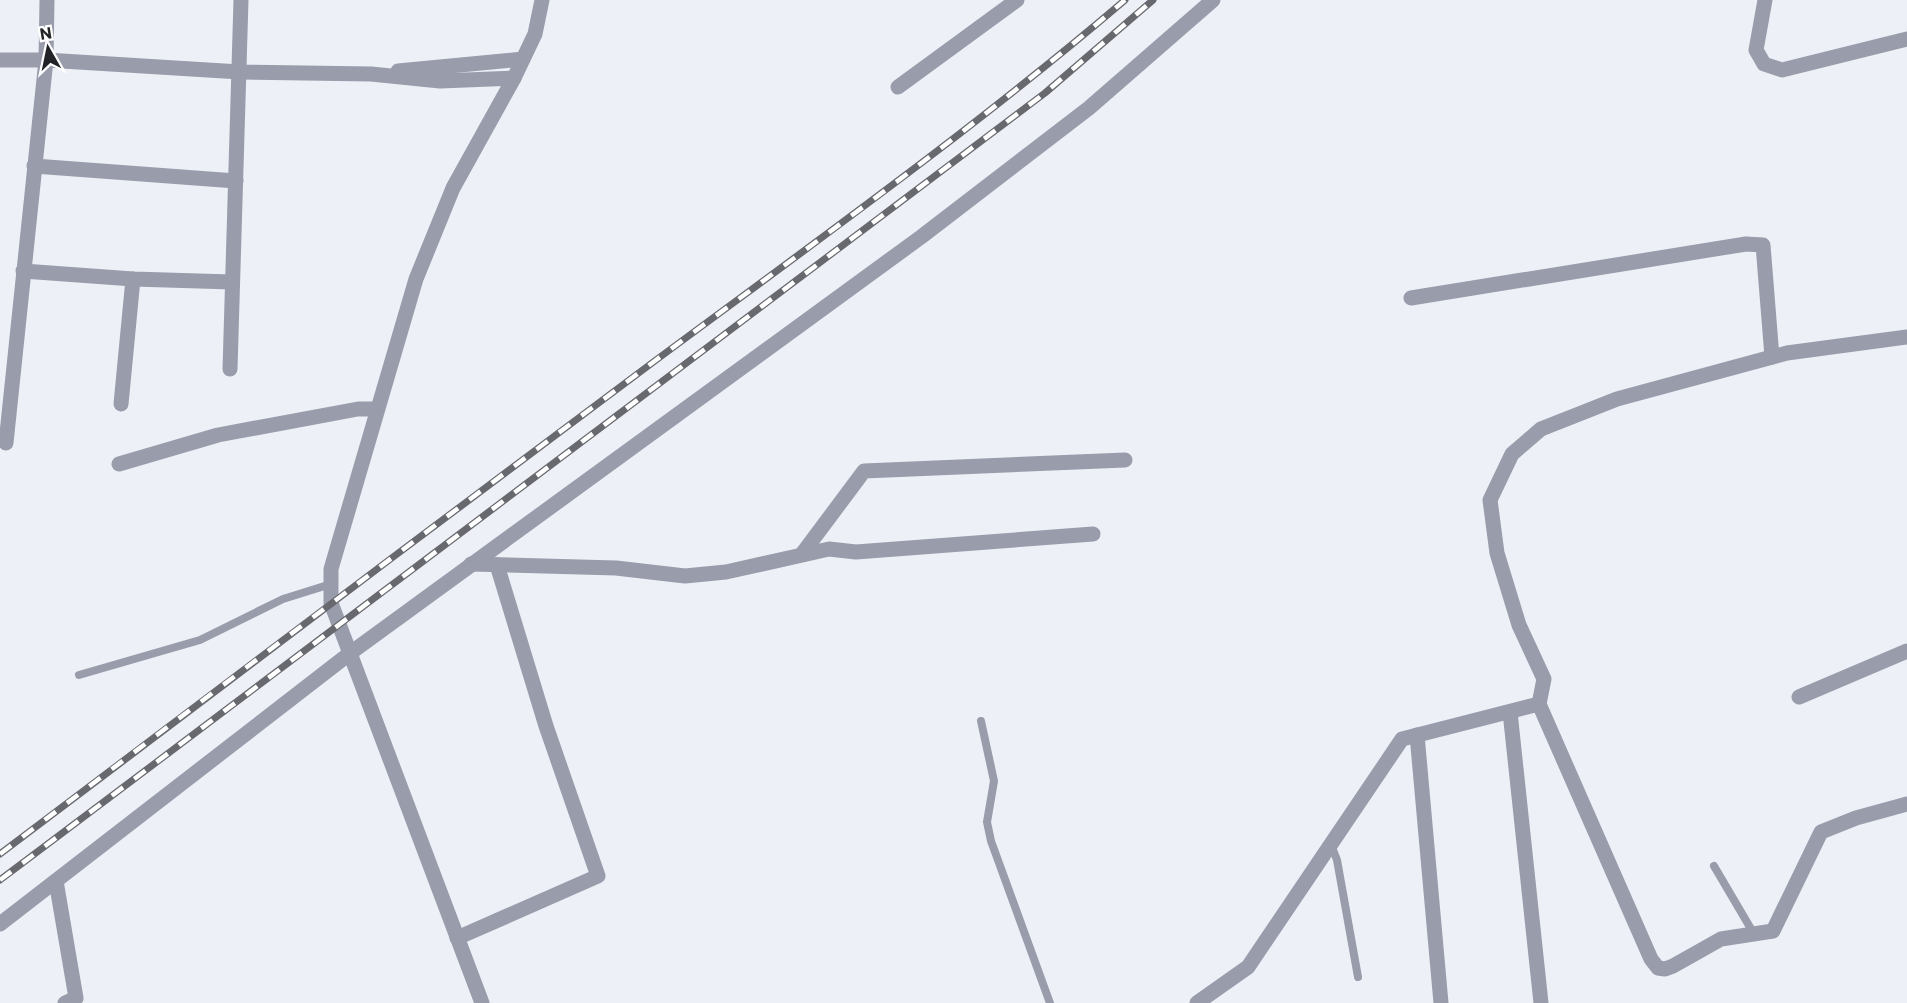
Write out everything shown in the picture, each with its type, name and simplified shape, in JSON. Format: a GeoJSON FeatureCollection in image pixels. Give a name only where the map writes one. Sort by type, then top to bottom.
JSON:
{"type":"FeatureCollection","features":[{"type":"Feature","properties":{"kind":"street"},"geometry":{"type":"LineString","coordinates":[[6,443],[46,60],[47,0]]}},
{"type":"Feature","properties":{"kind":"street"},"geometry":{"type":"LineString","coordinates":[[230,369],[241,0]]}},
{"type":"Feature","properties":{"kind":"street"},"geometry":{"type":"LineString","coordinates":[[482,1003],[331,603],[331,568],[342,524],[416,279],[453,188],[514,78],[535,34],[542,0]]}},
{"type":"Feature","properties":{"kind":"street"},"geometry":{"type":"LineString","coordinates":[[898,87],[1017,0]]}},
{"type":"Feature","properties":{"kind":"street"},"geometry":{"type":"LineString","coordinates":[[0,924],[349,654],[930,230],[1089,108],[1213,0]]}},
{"type":"Feature","properties":{"kind":"street"},"geometry":{"type":"LineString","coordinates":[[1765,0],[1756,50],[1764,64],[1782,70],[1907,39]]}},
{"type":"Feature","properties":{"kind":"street"},"geometry":{"type":"LineString","coordinates":[[371,74],[523,59]]}},
{"type":"Feature","properties":{"kind":"street"},"geometry":{"type":"LineString","coordinates":[[0,60],[46,60],[240,72],[371,74],[440,81],[514,78]]}},
{"type":"Feature","properties":{"kind":"street"},"geometry":{"type":"LineString","coordinates":[[34,166],[236,181]]}},
{"type":"Feature","properties":{"kind":"street"},"geometry":{"type":"LineString","coordinates":[[1411,298],[1746,244],[1764,245],[1772,357]]}},
{"type":"Feature","properties":{"kind":"street"},"geometry":{"type":"LineString","coordinates":[[23,271],[133,279],[232,282]]}},
{"type":"Feature","properties":{"kind":"street"},"geometry":{"type":"LineString","coordinates":[[121,404],[133,279]]}},
{"type":"Feature","properties":{"kind":"street"},"geometry":{"type":"LineString","coordinates":[[1907,337],[1772,357],[1617,399],[1541,429],[1512,454],[1490,500],[1497,553],[1520,625],[1544,680],[1539,704],[1651,959],[1658,968],[1672,966],[1721,939],[1773,931],[1821,832],[1856,818],[1907,804]]}},
{"type":"Feature","properties":{"kind":"street"},"geometry":{"type":"LineString","coordinates":[[119,464],[218,435],[358,409],[376,409]]}},
{"type":"Feature","properties":{"kind":"street"},"geometry":{"type":"LineString","coordinates":[[802,554],[864,471],[1125,460]]}},
{"type":"Feature","properties":{"kind":"street"},"geometry":{"type":"LineString","coordinates":[[471,564],[616,568],[685,576],[726,572],[829,549],[856,552],[1093,534]]}},
{"type":"Feature","properties":{"kind":"street"},"geometry":{"type":"LineString","coordinates":[[457,938],[598,876],[546,726],[497,565]]}},
{"type":"Feature","properties":{"kind":"street"},"geometry":{"type":"LineString","coordinates":[[1799,697],[1907,651]]}},
{"type":"Feature","properties":{"kind":"street"},"geometry":{"type":"LineString","coordinates":[[1197,1003],[1248,967],[1402,739],[1539,704]]}},
{"type":"Feature","properties":{"kind":"street"},"geometry":{"type":"LineString","coordinates":[[1510,712],[1541,1003]]}},
{"type":"Feature","properties":{"kind":"street"},"geometry":{"type":"LineString","coordinates":[[1417,735],[1441,1003]]}},
{"type":"Feature","properties":{"kind":"street"},"geometry":{"type":"LineString","coordinates":[[56,881],[76,998],[65,1003]]}},
{"type":"Feature","properties":{"kind":"lane"},"geometry":{"type":"LineString","coordinates":[[79,675],[200,640],[273,603],[331,584]]}},
{"type":"Feature","properties":{"kind":"lane"},"geometry":{"type":"LineString","coordinates":[[981,721],[994,781],[987,822],[991,841],[1050,1003]]}},
{"type":"Feature","properties":{"kind":"lane"},"geometry":{"type":"LineString","coordinates":[[1331,845],[1337,860],[1358,977]]}},
{"type":"Feature","properties":{"kind":"lane"},"geometry":{"type":"LineString","coordinates":[[1714,866],[1754,934]]}},
{"type":"Feature","properties":{"kind":"railway"},"geometry":{"type":"LineString","coordinates":[[0,854],[489,485],[891,186],[1010,95],[1125,0]]}},
{"type":"Feature","properties":{"kind":"railway"},"geometry":{"type":"LineString","coordinates":[[0,880],[1045,93],[1153,0]]}}]}
